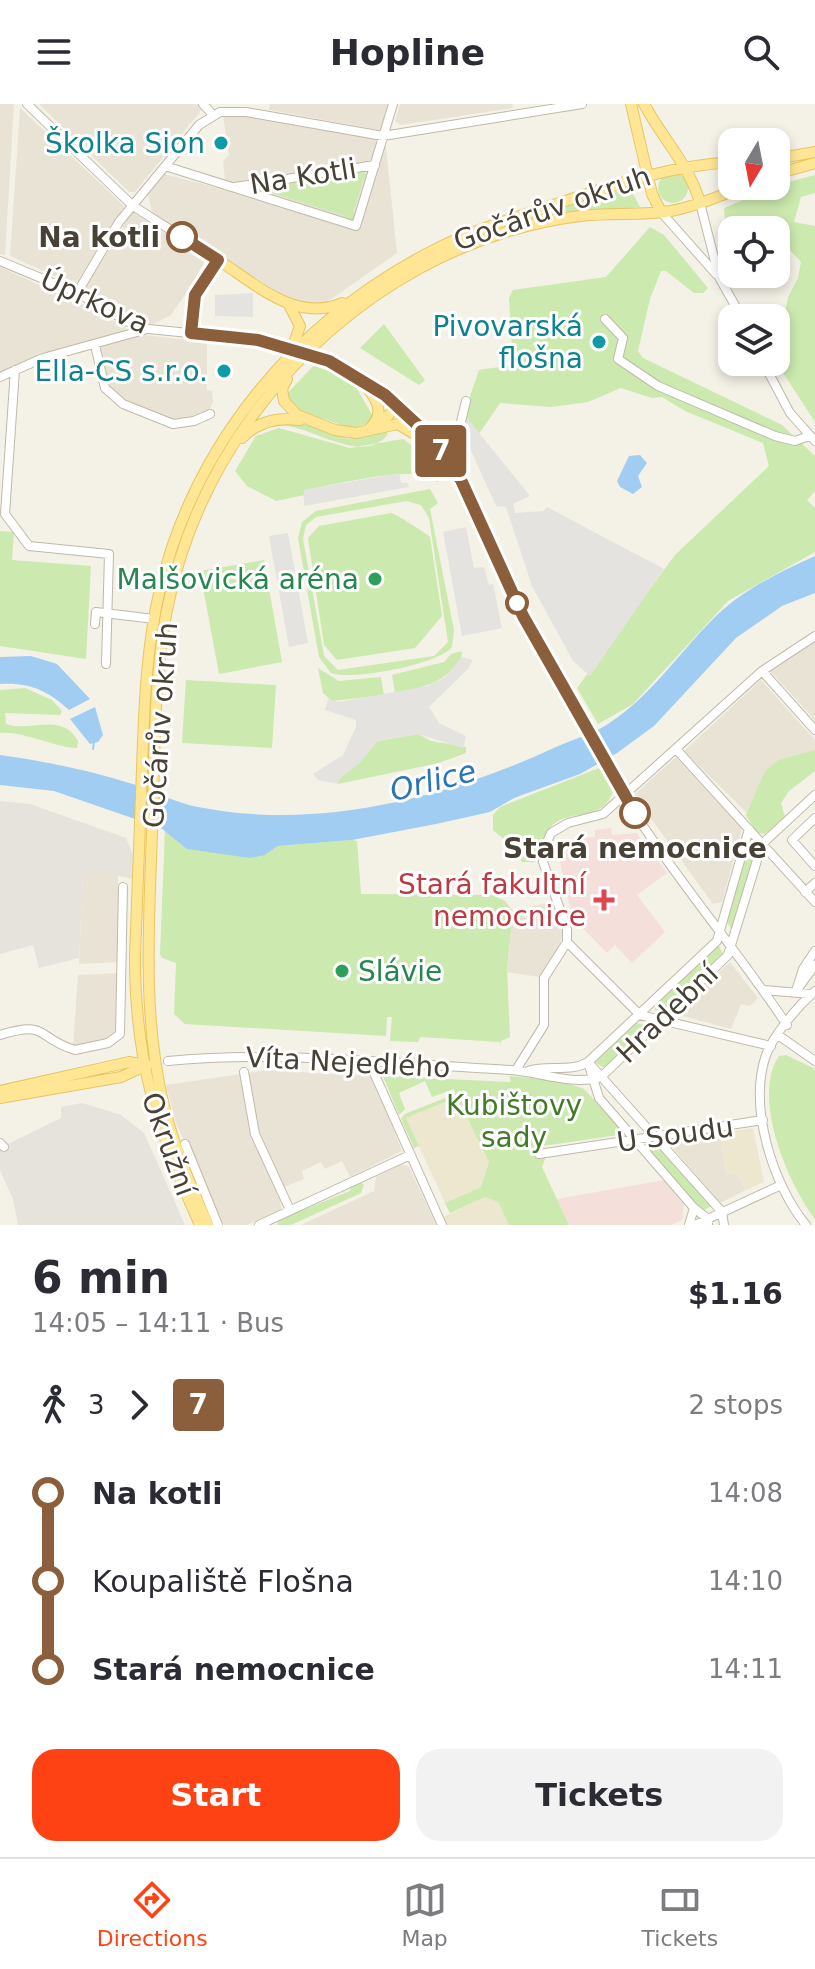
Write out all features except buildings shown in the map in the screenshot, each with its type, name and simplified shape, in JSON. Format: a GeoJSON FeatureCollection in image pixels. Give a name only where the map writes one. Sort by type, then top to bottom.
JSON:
{"type":"FeatureCollection","features":[{"type":"Feature","properties":{"kind":"main road"},"geometry":{"type":"LineString","coordinates":[[631,104],[647,173],[661,212]]}},
{"type":"Feature","properties":{"kind":"main road"},"geometry":{"type":"LineString","coordinates":[[644,104],[661,136],[684,165],[700,203]]}},
{"type":"Feature","properties":{"kind":"main road"},"geometry":{"type":"LineString","coordinates":[[790,156],[815,152]]}},
{"type":"Feature","properties":{"kind":"main road","name":"Gočárův okruh"},"geometry":{"type":"LineString","coordinates":[[144,1065],[139,1038],[135,957],[143,753],[154,619],[178,532],[202,477],[234,423],[282,363],[355,298],[409,263],[462,237],[647,173],[684,165],[718,163]]}},
{"type":"Feature","properties":{"kind":"main road"},"geometry":{"type":"LineString","coordinates":[[790,170],[815,163]]}},
{"type":"Feature","properties":{"kind":"main road","name":"Gočárův okruh"},"geometry":{"type":"LineString","coordinates":[[160,1088],[148,957],[159,671],[172,588],[189,533],[225,458],[252,416],[299,360],[363,304],[419,268],[469,245],[564,219],[661,212],[718,196]]}},
{"type":"Feature","properties":{"kind":"main road"},"geometry":{"type":"LineString","coordinates":[[218,260],[285,302],[296,314],[300,326],[296,341],[282,363]]}},
{"type":"Feature","properties":{"kind":"main road"},"geometry":{"type":"LineString","coordinates":[[285,302],[317,311],[355,298]]}},
{"type":"Feature","properties":{"kind":"main road"},"geometry":{"type":"LineString","coordinates":[[299,360],[284,385],[283,398],[292,412],[347,433],[388,424],[402,425],[438,448]]}},
{"type":"Feature","properties":{"kind":"main road"},"geometry":{"type":"LineString","coordinates":[[356,375],[375,397],[379,409],[377,421],[362,432]]}},
{"type":"Feature","properties":{"kind":"main road"},"geometry":{"type":"LineString","coordinates":[[362,432],[381,422],[399,406]]}},
{"type":"Feature","properties":{"kind":"main road"},"geometry":{"type":"LineString","coordinates":[[225,458],[247,433],[265,422],[291,419],[320,424]]}},
{"type":"Feature","properties":{"kind":"main road"},"geometry":{"type":"LineString","coordinates":[[113,1065],[127,1057],[139,1038]]}},
{"type":"Feature","properties":{"kind":"main road"},"geometry":{"type":"LineString","coordinates":[[0,1098],[124,1076],[144,1065],[155,1045]]}},
{"type":"Feature","properties":{"kind":"main road"},"geometry":{"type":"LineString","coordinates":[[0,1091],[113,1065],[144,1065]]}},
{"type":"Feature","properties":{"kind":"main road"},"geometry":{"type":"LineString","coordinates":[[144,1065],[160,1088]]}},
{"type":"Feature","properties":{"kind":"main road","name":"Okružní"},"geometry":{"type":"LineString","coordinates":[[144,1065],[148,1093],[166,1148],[200,1225]]}},
{"type":"Feature","properties":{"kind":"main road"},"geometry":{"type":"LineString","coordinates":[[124,1076],[138,1081],[148,1093]]}},
{"type":"Feature","properties":{"kind":"main road","name":"Okružní"},"geometry":{"type":"LineString","coordinates":[[160,1088],[169,1124],[208,1225]]}},
{"type":"Feature","properties":{"kind":"street"},"geometry":{"type":"LineString","coordinates":[[27,104],[133,206],[218,260]]}},
{"type":"Feature","properties":{"kind":"street"},"geometry":{"type":"LineString","coordinates":[[77,293],[119,222],[199,125],[213,115],[203,104]]}},
{"type":"Feature","properties":{"kind":"street"},"geometry":{"type":"LineString","coordinates":[[262,115],[264,104]]}},
{"type":"Feature","properties":{"kind":"street"},"geometry":{"type":"LineString","coordinates":[[383,136],[393,104]]}},
{"type":"Feature","properties":{"kind":"street"},"geometry":{"type":"LineString","coordinates":[[517,104],[518,115]]}},
{"type":"Feature","properties":{"kind":"street","name":"Na Kotli"},"geometry":{"type":"LineString","coordinates":[[213,115],[232,111],[383,136],[582,104]]}},
{"type":"Feature","properties":{"kind":"street","name":"Na Kotli"},"geometry":{"type":"LineString","coordinates":[[165,166],[356,226],[383,136]]}},
{"type":"Feature","properties":{"kind":"street","name":"Na Kotli"},"geometry":{"type":"LineString","coordinates":[[230,188],[375,165]]}},
{"type":"Feature","properties":{"kind":"street"},"geometry":{"type":"LineString","coordinates":[[700,203],[718,273]]}},
{"type":"Feature","properties":{"kind":"street"},"geometry":{"type":"LineString","coordinates":[[661,212],[718,276]]}},
{"type":"Feature","properties":{"kind":"street","name":"Úprkova"},"geometry":{"type":"LineString","coordinates":[[191,333],[195,295],[218,260]]}},
{"type":"Feature","properties":{"kind":"street","name":"Úprkova"},"geometry":{"type":"LineString","coordinates":[[0,261],[77,293],[145,329],[258,340],[309,353],[356,375],[399,406],[438,448],[466,490],[523,616],[624,796],[787,1025]]}},
{"type":"Feature","properties":{"kind":"street"},"geometry":{"type":"LineString","coordinates":[[605,319],[623,338],[618,359],[658,386],[775,436],[795,441],[812,438]]}},
{"type":"Feature","properties":{"kind":"street"},"geometry":{"type":"LineString","coordinates":[[0,377],[43,358],[145,329]]}},
{"type":"Feature","properties":{"kind":"street"},"geometry":{"type":"LineString","coordinates":[[95,345],[105,388],[123,404],[173,424],[187,423],[210,414]]}},
{"type":"Feature","properties":{"kind":"street"},"geometry":{"type":"LineString","coordinates":[[15,370],[5,514],[29,546],[109,554],[106,664]]}},
{"type":"Feature","properties":{"kind":"street"},"geometry":{"type":"LineString","coordinates":[[770,376],[790,413],[812,438]]}},
{"type":"Feature","properties":{"kind":"street"},"geometry":{"type":"LineString","coordinates":[[461,422],[466,401]]}},
{"type":"Feature","properties":{"kind":"street"},"geometry":{"type":"LineString","coordinates":[[95,624],[96,612],[154,619]]}},
{"type":"Feature","properties":{"kind":"street"},"geometry":{"type":"LineString","coordinates":[[516,1070],[544,1025],[544,978],[567,942],[567,929],[543,862],[547,839],[568,823],[598,817],[762,671],[815,636]]}},
{"type":"Feature","properties":{"kind":"street"},"geometry":{"type":"LineString","coordinates":[[762,671],[815,730]]}},
{"type":"Feature","properties":{"kind":"street"},"geometry":{"type":"LineString","coordinates":[[676,749],[815,902]]}},
{"type":"Feature","properties":{"kind":"street"},"geometry":{"type":"LineString","coordinates":[[762,844],[815,795]]}},
{"type":"Feature","properties":{"kind":"street"},"geometry":{"type":"LineString","coordinates":[[815,818],[792,840],[815,866]]}},
{"type":"Feature","properties":{"kind":"street","name":"Hradební"},"geometry":{"type":"LineString","coordinates":[[708,1222],[599,1098],[588,1062],[717,941],[749,829]]}},
{"type":"Feature","properties":{"kind":"street","name":"Hradební"},"geometry":{"type":"LineString","coordinates":[[722,1212],[601,1077],[728,955],[762,844]]}},
{"type":"Feature","properties":{"kind":"street"},"geometry":{"type":"LineString","coordinates":[[805,892],[815,883]]}},
{"type":"Feature","properties":{"kind":"street"},"geometry":{"type":"LineString","coordinates":[[0,1035],[27,1027],[37,1028],[75,1050],[108,1043],[120,1034],[123,887]]}},
{"type":"Feature","properties":{"kind":"street"},"geometry":{"type":"LineString","coordinates":[[567,942],[640,1014],[771,1046]]}},
{"type":"Feature","properties":{"kind":"street"},"geometry":{"type":"LineString","coordinates":[[796,991],[803,969],[815,951]]}},
{"type":"Feature","properties":{"kind":"street"},"geometry":{"type":"LineString","coordinates":[[796,991],[815,965]]}},
{"type":"Feature","properties":{"kind":"street"},"geometry":{"type":"LineString","coordinates":[[763,990],[813,992]]}},
{"type":"Feature","properties":{"kind":"street"},"geometry":{"type":"LineString","coordinates":[[806,1225],[779,1186],[763,1120],[764,1066],[778,1035],[813,992]]}},
{"type":"Feature","properties":{"kind":"street"},"geometry":{"type":"LineString","coordinates":[[778,1035],[815,1061]]}},
{"type":"Feature","properties":{"kind":"street","name":"Víta Nejedlého"},"geometry":{"type":"LineString","coordinates":[[168,1061],[232,1056],[516,1070],[591,1079],[601,1077]]}},
{"type":"Feature","properties":{"kind":"street"},"geometry":{"type":"LineString","coordinates":[[588,1062],[601,1077]]}},
{"type":"Feature","properties":{"kind":"street","name":"Víta Nejedlého"},"geometry":{"type":"LineString","coordinates":[[527,1071],[539,1067],[576,1067],[588,1062]]}},
{"type":"Feature","properties":{"kind":"street"},"geometry":{"type":"LineString","coordinates":[[375,1063],[375,1075],[442,1225]]}},
{"type":"Feature","properties":{"kind":"street"},"geometry":{"type":"LineString","coordinates":[[244,1072],[255,1134],[290,1210]]}},
{"type":"Feature","properties":{"kind":"street","name":"U Soudu"},"geometry":{"type":"LineString","coordinates":[[539,1154],[763,1120]]}},
{"type":"Feature","properties":{"kind":"street","name":"Okružní"},"geometry":{"type":"LineString","coordinates":[[185,1144],[218,1225]]}},
{"type":"Feature","properties":{"kind":"street"},"geometry":{"type":"LineString","coordinates":[[259,1225],[410,1155]]}},
{"type":"Feature","properties":{"kind":"street"},"geometry":{"type":"LineString","coordinates":[[694,1208],[692,1225],[708,1222],[722,1212],[779,1186]]}},
{"type":"Feature","properties":{"kind":"street"},"geometry":{"type":"LineString","coordinates":[[722,1212],[724,1225]]}},
{"type":"Feature","properties":{"kind":"shaded area"},"geometry":{"type":"Polygon","coordinates":[[[0,104],[14,104],[5,255],[0,254],[0,104]]]}},
{"type":"Feature","properties":{"kind":"shaded area"},"geometry":{"type":"Polygon","coordinates":[[[39,104],[199,104],[203,108],[135,192],[129,192],[39,104]]]}},
{"type":"Feature","properties":{"kind":"shaded area"},"geometry":{"type":"Polygon","coordinates":[[[270,104],[388,104],[380,130],[269,110],[270,104]]]}},
{"type":"Feature","properties":{"kind":"shaded area"},"geometry":{"type":"Polygon","coordinates":[[[400,104],[512,104],[513,108],[400,125],[395,121],[400,104]]]}},
{"type":"Feature","properties":{"kind":"shaded area"},"geometry":{"type":"Polygon","coordinates":[[[20,108],[124,206],[75,285],[10,256],[20,108]]]}},
{"type":"Feature","properties":{"kind":"shaded area"},"geometry":{"type":"Polygon","coordinates":[[[223,115],[246,115],[385,138],[397,253],[320,307],[292,301],[152,213],[148,194],[164,174],[226,190],[223,161],[229,155],[223,115]]]}},
{"type":"Feature","properties":{"kind":"shaded area"},"geometry":{"type":"Polygon","coordinates":[[[132,212],[200,256],[204,262],[170,316],[150,325],[133,319],[84,290],[132,212]]]}},
{"type":"Feature","properties":{"kind":"shaded area"},"geometry":{"type":"Polygon","coordinates":[[[0,267],[90,308],[125,327],[126,335],[0,374],[0,267]]]}},
{"type":"Feature","properties":{"kind":"shaded area"},"geometry":{"type":"Polygon","coordinates":[[[253,293],[253,317],[215,316],[215,295],[253,293]]]}},
{"type":"Feature","properties":{"kind":"shaded area"},"geometry":{"type":"Polygon","coordinates":[[[144,335],[207,342],[207,390],[212,391],[213,402],[208,412],[175,422],[110,392],[99,346],[144,335]]]}},
{"type":"Feature","properties":{"kind":"shaded area"},"geometry":{"type":"Polygon","coordinates":[[[467,418],[530,496],[513,504],[515,513],[544,511],[547,507],[664,569],[590,676],[573,661],[532,586],[506,507],[496,506],[459,424],[467,418]]]}},
{"type":"Feature","properties":{"kind":"shaded area"},"geometry":{"type":"Polygon","coordinates":[[[399,473],[401,483],[408,483],[409,487],[304,506],[304,490],[399,473]]]}},
{"type":"Feature","properties":{"kind":"shaded area"},"geometry":{"type":"Polygon","coordinates":[[[466,527],[474,568],[484,567],[489,585],[493,584],[502,628],[462,636],[443,532],[466,527]]]}},
{"type":"Feature","properties":{"kind":"shaded area"},"geometry":{"type":"Polygon","coordinates":[[[288,533],[308,643],[289,647],[269,536],[288,533]]]}},
{"type":"Feature","properties":{"kind":"shaded area"},"geometry":{"type":"Polygon","coordinates":[[[815,641],[815,720],[770,671],[815,641]]]}},
{"type":"Feature","properties":{"kind":"shaded area"},"geometry":{"type":"Polygon","coordinates":[[[462,657],[473,660],[468,669],[429,707],[439,723],[466,736],[463,748],[418,734],[378,741],[360,763],[339,779],[338,784],[318,780],[313,774],[343,755],[356,727],[356,720],[325,710],[328,699],[338,702],[428,686],[445,677],[462,657]]]}},
{"type":"Feature","properties":{"kind":"shaded area"},"geometry":{"type":"Polygon","coordinates":[[[761,680],[815,740],[815,750],[778,760],[765,771],[747,813],[684,751],[761,680]]]}},
{"type":"Feature","properties":{"kind":"shaded area"},"geometry":{"type":"Polygon","coordinates":[[[676,757],[742,829],[722,902],[713,904],[634,795],[676,757]]]}},
{"type":"Feature","properties":{"kind":"shaded area"},"geometry":{"type":"Polygon","coordinates":[[[0,801],[30,804],[126,838],[133,855],[133,879],[98,871],[83,874],[79,958],[39,968],[33,945],[0,954],[0,801]]]}},
{"type":"Feature","properties":{"kind":"shaded area","name":"Stará fakultní nemocnice"},"geometry":{"type":"Polygon","coordinates":[[[611,828],[612,835],[637,833],[646,850],[650,850],[667,873],[637,895],[665,932],[632,963],[615,945],[607,953],[572,917],[560,862],[565,860],[563,848],[580,845],[580,838],[595,837],[595,830],[611,828]]]}},
{"type":"Feature","properties":{"kind":"shaded area"},"geometry":{"type":"Polygon","coordinates":[[[98,871],[118,875],[118,962],[79,964],[83,874],[98,871]]]}},
{"type":"Feature","properties":{"kind":"shaded area"},"geometry":{"type":"Polygon","coordinates":[[[551,902],[563,935],[556,952],[539,977],[507,972],[513,911],[551,902]]]}},
{"type":"Feature","properties":{"kind":"shaded area"},"geometry":{"type":"Polygon","coordinates":[[[730,962],[758,998],[750,1006],[741,1004],[731,1029],[679,1015],[680,1008],[730,962]]]}},
{"type":"Feature","properties":{"kind":"shaded area"},"geometry":{"type":"Polygon","coordinates":[[[120,973],[122,1027],[109,1041],[73,1046],[78,975],[120,973]]]}},
{"type":"Feature","properties":{"kind":"shaded area"},"geometry":{"type":"Polygon","coordinates":[[[267,1070],[372,1076],[402,1151],[350,1177],[342,1161],[325,1169],[321,1162],[302,1171],[304,1179],[279,1189],[281,1209],[247,1225],[224,1225],[176,1123],[166,1085],[267,1070]]]}},
{"type":"Feature","properties":{"kind":"shaded area"},"geometry":{"type":"Polygon","coordinates":[[[457,1096],[489,1162],[481,1187],[445,1203],[406,1118],[457,1096]]]}},
{"type":"Feature","properties":{"kind":"shaded area"},"geometry":{"type":"Polygon","coordinates":[[[82,1103],[121,1115],[144,1133],[185,1225],[18,1225],[13,1199],[0,1170],[0,1148],[61,1118],[61,1107],[82,1103]]]}},
{"type":"Feature","properties":{"kind":"shaded area"},"geometry":{"type":"Polygon","coordinates":[[[753,1128],[764,1182],[746,1190],[738,1174],[726,1175],[720,1133],[753,1128]]]}},
{"type":"Feature","properties":{"kind":"shaded area"},"geometry":{"type":"Polygon","coordinates":[[[720,1133],[726,1174],[738,1174],[746,1190],[720,1203],[673,1148],[677,1139],[720,1133]]]}},
{"type":"Feature","properties":{"kind":"shaded area"},"geometry":{"type":"Polygon","coordinates":[[[402,1164],[409,1167],[436,1225],[301,1225],[374,1191],[376,1177],[402,1164]]]}},
{"type":"Feature","properties":{"kind":"shaded area"},"geometry":{"type":"Polygon","coordinates":[[[664,1180],[684,1205],[682,1220],[671,1225],[569,1225],[557,1199],[664,1180]]]}},
{"type":"Feature","properties":{"kind":"shaded area"},"geometry":{"type":"Polygon","coordinates":[[[485,1197],[498,1202],[509,1225],[447,1225],[443,1217],[485,1197]]]}},
{"type":"Feature","properties":{"kind":"green space"},"geometry":{"type":"Polygon","coordinates":[[[360,169],[369,177],[368,181],[363,180],[353,212],[357,216],[350,222],[345,216],[269,192],[265,197],[256,192],[256,187],[360,169]]]}},
{"type":"Feature","properties":{"kind":"green space"},"geometry":{"type":"Polygon","coordinates":[[[673,173],[684,177],[688,188],[684,199],[673,203],[662,199],[658,188],[662,177],[673,173]]]}},
{"type":"Feature","properties":{"kind":"green space"},"geometry":{"type":"Polygon","coordinates":[[[815,175],[815,193],[801,197],[794,222],[815,226],[815,422],[785,376],[790,376],[790,304],[787,304],[801,262],[790,250],[790,216],[725,216],[724,208],[743,200],[790,200],[790,182],[815,175]]]}},
{"type":"Feature","properties":{"kind":"green space"},"geometry":{"type":"Polygon","coordinates":[[[628,184],[640,207],[550,215],[549,211],[628,184]]]}},
{"type":"Feature","properties":{"kind":"green space"},"geometry":{"type":"Polygon","coordinates":[[[650,227],[664,235],[708,288],[703,293],[694,293],[666,271],[661,271],[650,299],[638,351],[643,358],[782,425],[815,456],[815,491],[807,500],[815,508],[815,552],[728,601],[633,704],[598,724],[577,688],[675,555],[769,466],[763,443],[685,411],[662,397],[652,398],[621,388],[588,402],[551,407],[500,403],[479,434],[467,418],[468,402],[479,370],[513,365],[509,298],[513,290],[606,277],[650,227]]]}},
{"type":"Feature","properties":{"kind":"green space"},"geometry":{"type":"Polygon","coordinates":[[[384,324],[425,380],[419,385],[360,348],[384,324]]]}},
{"type":"Feature","properties":{"kind":"green space"},"geometry":{"type":"Polygon","coordinates":[[[316,363],[356,387],[375,420],[353,429],[295,409],[286,395],[316,363]]]}},
{"type":"Feature","properties":{"kind":"green space"},"geometry":{"type":"Polygon","coordinates":[[[301,423],[349,439],[385,430],[388,434],[379,443],[355,446],[288,426],[261,429],[267,425],[301,423]]]}},
{"type":"Feature","properties":{"kind":"green space"},"geometry":{"type":"Polygon","coordinates":[[[279,428],[350,448],[403,439],[438,463],[445,477],[437,482],[428,476],[395,474],[305,490],[305,495],[276,501],[247,486],[235,471],[256,436],[279,428]]]}},
{"type":"Feature","properties":{"kind":"green space"},"geometry":{"type":"Polygon","coordinates":[[[430,489],[438,503],[430,509],[454,630],[452,647],[444,653],[414,665],[357,675],[331,673],[319,657],[298,538],[302,522],[316,511],[430,489]],[[406,501],[316,517],[306,525],[303,539],[324,656],[338,670],[434,656],[448,642],[429,518],[421,505],[406,501]]]}},
{"type":"Feature","properties":{"kind":"green space","name":"Malšovická aréna"},"geometry":{"type":"Polygon","coordinates":[[[391,513],[430,537],[442,616],[415,648],[337,660],[324,645],[308,538],[319,526],[391,513]]]}},
{"type":"Feature","properties":{"kind":"green space"},"geometry":{"type":"Polygon","coordinates":[[[0,531],[14,532],[12,560],[91,566],[86,659],[0,646],[0,531]]]}},
{"type":"Feature","properties":{"kind":"green space"},"geometry":{"type":"Polygon","coordinates":[[[264,560],[282,662],[219,674],[200,571],[264,560]]]}},
{"type":"Feature","properties":{"kind":"green space"},"geometry":{"type":"Polygon","coordinates":[[[462,651],[461,659],[440,679],[395,693],[392,675],[444,662],[451,654],[462,651]]]}},
{"type":"Feature","properties":{"kind":"green space"},"geometry":{"type":"Polygon","coordinates":[[[318,668],[339,681],[381,677],[384,695],[332,701],[323,693],[318,668]]]}},
{"type":"Feature","properties":{"kind":"green space"},"geometry":{"type":"Polygon","coordinates":[[[186,680],[276,685],[272,748],[182,743],[186,680]]]}},
{"type":"Feature","properties":{"kind":"green space"},"geometry":{"type":"Polygon","coordinates":[[[25,688],[52,700],[62,711],[60,715],[5,713],[6,724],[63,727],[78,741],[77,748],[0,733],[0,690],[25,688]]]}},
{"type":"Feature","properties":{"kind":"green space"},"geometry":{"type":"Polygon","coordinates":[[[418,734],[431,741],[466,747],[466,753],[439,763],[338,784],[339,779],[378,741],[418,734]]]}},
{"type":"Feature","properties":{"kind":"green space"},"geometry":{"type":"Polygon","coordinates":[[[815,750],[815,771],[789,791],[781,803],[785,817],[765,834],[757,833],[746,815],[765,771],[778,760],[815,750]]]}},
{"type":"Feature","properties":{"kind":"green space"},"geometry":{"type":"Polygon","coordinates":[[[599,768],[613,792],[608,801],[595,811],[555,823],[547,831],[535,862],[522,862],[514,848],[493,830],[493,815],[500,807],[599,768]]]}},
{"type":"Feature","properties":{"kind":"green space","name":"Slávie"},"geometry":{"type":"Polygon","coordinates":[[[165,830],[188,849],[265,855],[278,846],[357,841],[361,894],[492,895],[505,901],[513,911],[507,969],[510,1037],[501,1041],[501,1045],[500,1042],[420,1037],[418,1042],[390,1041],[392,1017],[387,1017],[386,1036],[185,1024],[174,1014],[176,963],[162,958],[160,954],[165,830]]]}},
{"type":"Feature","properties":{"kind":"green space"},"geometry":{"type":"Polygon","coordinates":[[[750,843],[757,849],[733,931],[726,921],[750,843]]]}},
{"type":"Feature","properties":{"kind":"green space"},"geometry":{"type":"Polygon","coordinates":[[[718,945],[724,955],[664,1012],[655,1010],[655,1006],[718,945]]]}},
{"type":"Feature","properties":{"kind":"green space"},"geometry":{"type":"Polygon","coordinates":[[[635,1023],[648,1025],[604,1068],[595,1062],[635,1023]]]}},
{"type":"Feature","properties":{"kind":"green space"},"geometry":{"type":"Polygon","coordinates":[[[786,1055],[815,1069],[815,1219],[784,1163],[771,1116],[771,1073],[779,1056],[786,1055]]]}},
{"type":"Feature","properties":{"kind":"green space","name":"Kubištovy sady"},"geometry":{"type":"Polygon","coordinates":[[[383,1076],[511,1082],[509,1076],[562,1081],[584,1089],[625,1134],[543,1146],[545,1159],[542,1167],[569,1225],[509,1225],[498,1202],[485,1197],[450,1213],[445,1203],[481,1187],[489,1162],[457,1097],[406,1118],[419,1146],[414,1148],[401,1119],[405,1114],[455,1094],[454,1089],[432,1097],[425,1081],[399,1093],[405,1109],[399,1115],[383,1076]]]}},
{"type":"Feature","properties":{"kind":"green space"},"geometry":{"type":"Polygon","coordinates":[[[658,1142],[712,1206],[700,1212],[647,1148],[647,1144],[658,1142]]]}},
{"type":"Feature","properties":{"kind":"green space"},"geometry":{"type":"Polygon","coordinates":[[[359,1182],[364,1185],[361,1193],[291,1225],[277,1225],[278,1220],[350,1191],[351,1185],[359,1182]]]}},
{"type":"Feature","properties":{"kind":"water"},"geometry":{"type":"Polygon","coordinates":[[[640,455],[647,463],[638,476],[642,487],[633,494],[620,487],[617,481],[629,456],[640,455]]]}},
{"type":"Feature","properties":{"kind":"water"},"geometry":{"type":"Polygon","coordinates":[[[815,556],[815,593],[782,606],[736,638],[654,726],[617,753],[580,774],[514,798],[490,812],[352,840],[278,846],[265,855],[250,858],[187,849],[161,828],[54,791],[0,785],[0,755],[103,775],[190,805],[244,813],[290,815],[336,812],[427,795],[514,765],[605,726],[640,698],[728,605],[764,581],[815,556]]]}},
{"type":"Feature","properties":{"kind":"water"},"geometry":{"type":"Polygon","coordinates":[[[31,656],[57,664],[90,699],[69,710],[38,689],[0,684],[0,657],[31,656]]]}},
{"type":"Feature","properties":{"kind":"water"},"geometry":{"type":"Polygon","coordinates":[[[95,707],[103,735],[98,742],[90,744],[70,719],[95,707]]]}},
{"type":"Feature","properties":{"kind":"waterway"},"geometry":{"type":"LineString","coordinates":[[93,749],[94,741]]}},
{"type":"Feature","properties":{"kind":"bus line","name":"7"},"geometry":{"type":"LineString","coordinates":[[182,237],[218,260],[195,295],[191,333],[258,340],[329,361],[385,395],[414,420],[438,448],[466,490],[523,616],[635,813]]}},
{"type":"Feature","properties":{"kind":"place","name":"Školka Sion"},"geometry":{"type":"Point","coordinates":[221,143]}},
{"type":"Feature","properties":{"kind":"place","name":"Na kotli"},"geometry":{"type":"Point","coordinates":[182,237]}},
{"type":"Feature","properties":{"kind":"place","name":"Pivovarská flošna"},"geometry":{"type":"Point","coordinates":[599,342]}},
{"type":"Feature","properties":{"kind":"place","name":"Ella-CS s.r.o."},"geometry":{"type":"Point","coordinates":[224,371]}},
{"type":"Feature","properties":{"kind":"place","name":"Malšovická aréna"},"geometry":{"type":"Point","coordinates":[375,579]}},
{"type":"Feature","properties":{"kind":"place","name":"Stará nemocnice"},"geometry":{"type":"Point","coordinates":[635,813]}},
{"type":"Feature","properties":{"kind":"place","name":"Stará fakultní nemocnice"},"geometry":{"type":"Point","coordinates":[604,900]}},
{"type":"Feature","properties":{"kind":"place","name":"Slávie"},"geometry":{"type":"Point","coordinates":[342,971]}},
{"type":"Feature","properties":{"kind":"water label","name":"Orlice"},"geometry":{"type":"Point","coordinates":[433,781]}}]}
